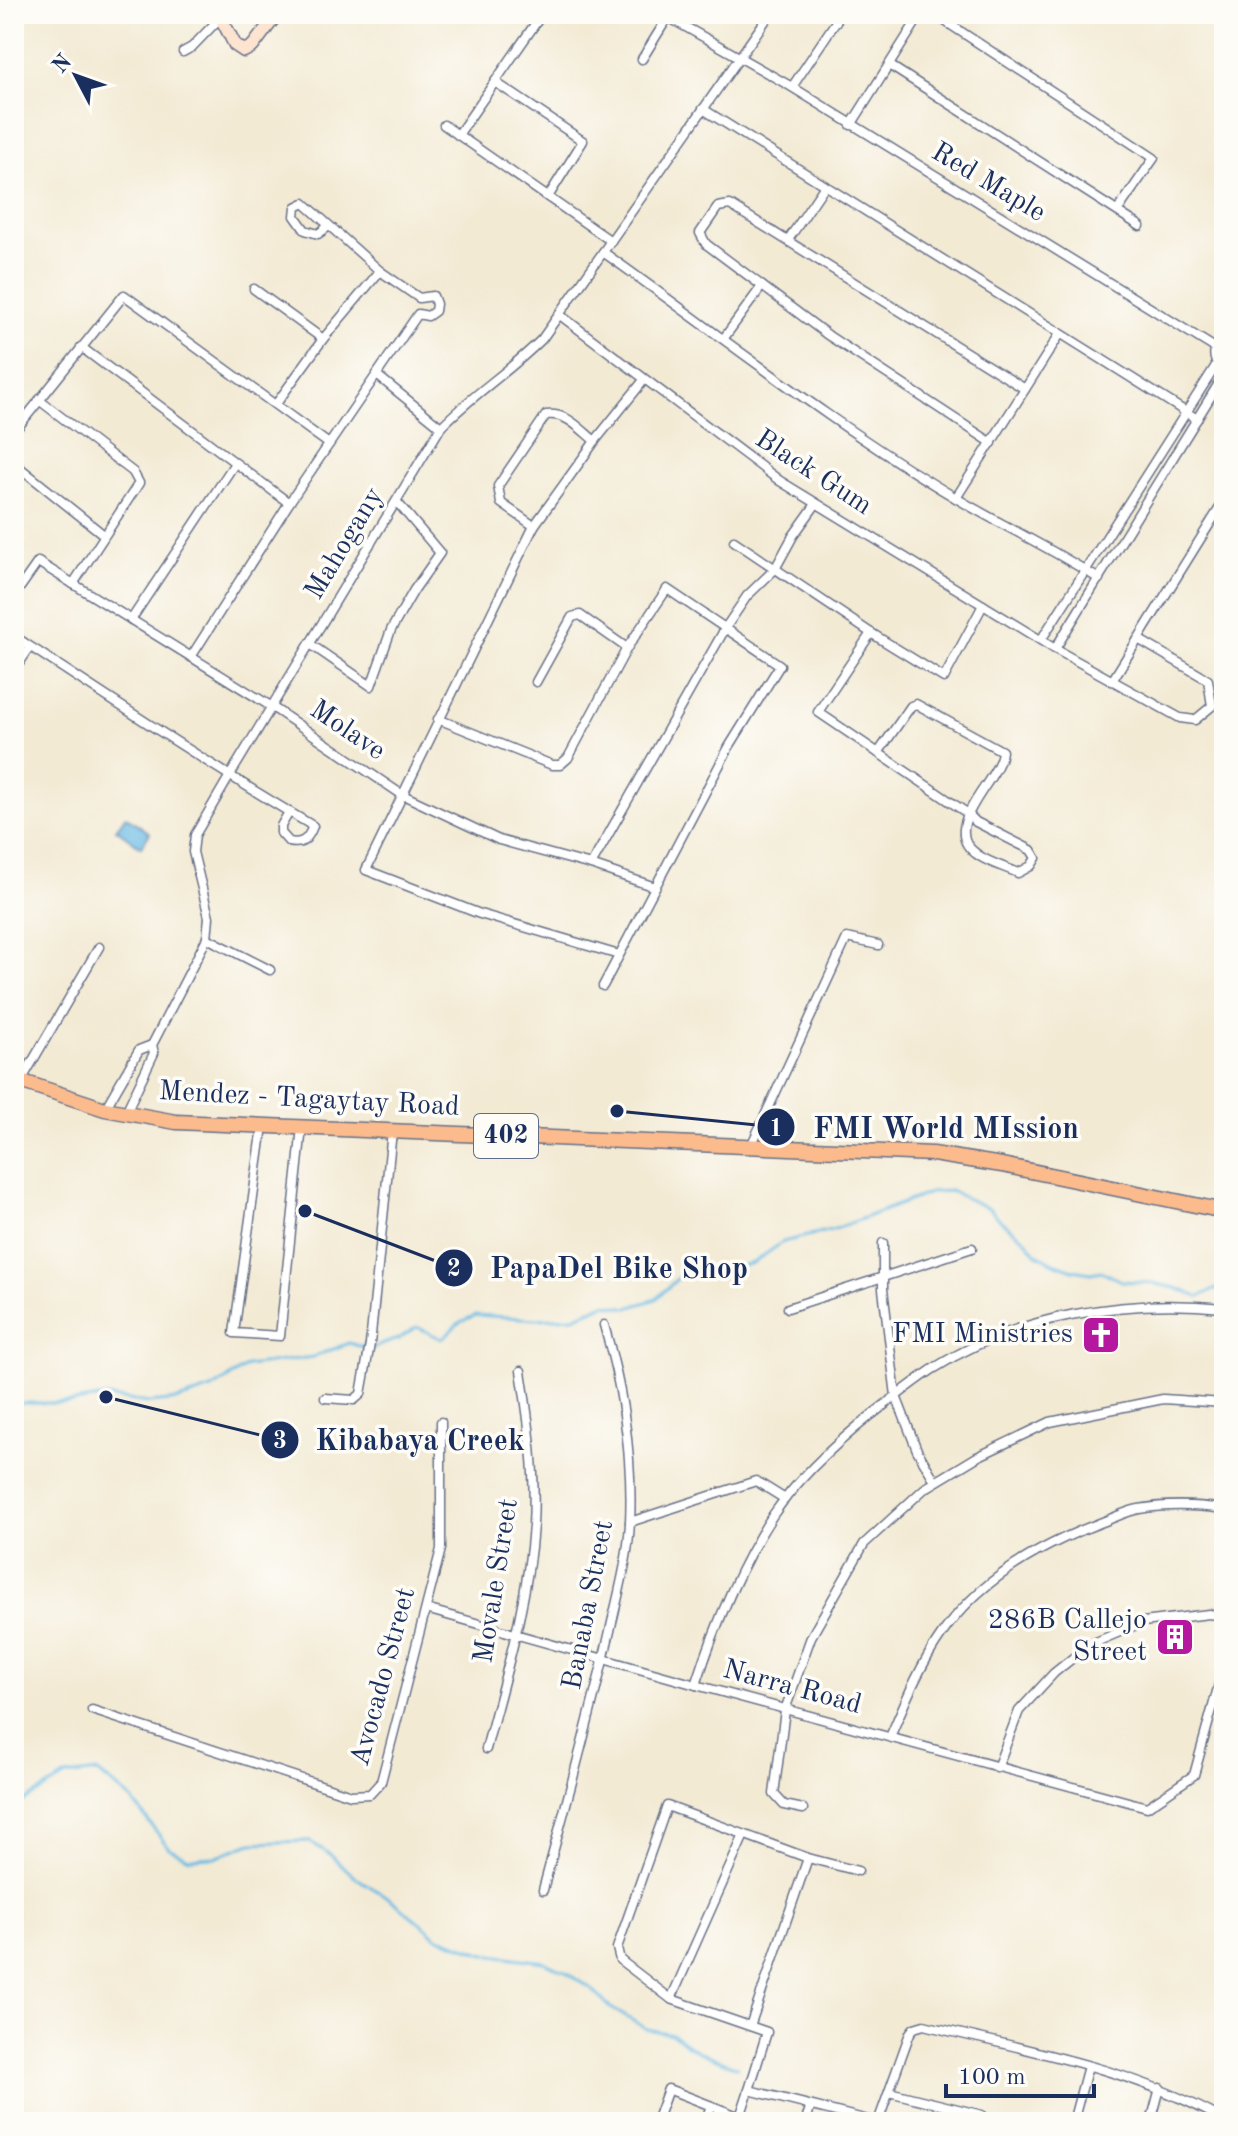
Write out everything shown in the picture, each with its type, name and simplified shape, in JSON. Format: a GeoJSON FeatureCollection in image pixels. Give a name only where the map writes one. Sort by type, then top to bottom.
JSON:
{"type":"FeatureCollection","features":[{"type":"Feature","properties":{"kind":"main road","name":"Mendez - Tagaytay Road"},"geometry":{"type":"LineString","coordinates":[[18,1080],[105,1109],[176,1122],[933,1154],[1002,1165],[1224,1211]]}},
{"type":"Feature","properties":{"kind":"street"},"geometry":{"type":"LineString","coordinates":[[183,52],[192,47],[220,16],[235,45],[244,51],[253,46],[277,14]]}},
{"type":"Feature","properties":{"kind":"street"},"geometry":{"type":"LineString","coordinates":[[458,135],[542,14]]}},
{"type":"Feature","properties":{"kind":"street","name":"Mahogany"},"geometry":{"type":"LineString","coordinates":[[207,938],[209,917],[193,852],[195,835],[441,427],[460,407],[523,358],[560,315],[770,14]]}},
{"type":"Feature","properties":{"kind":"street"},"geometry":{"type":"LineString","coordinates":[[792,87],[841,14]]}},
{"type":"Feature","properties":{"kind":"street"},"geometry":{"type":"LineString","coordinates":[[851,125],[921,14]]}},
{"type":"Feature","properties":{"kind":"street"},"geometry":{"type":"LineString","coordinates":[[934,14],[1154,158],[1118,210]]}},
{"type":"Feature","properties":{"kind":"street","name":"Red Maple"},"geometry":{"type":"LineString","coordinates":[[642,59],[668,17],[792,87],[1215,348]]}},
{"type":"Feature","properties":{"kind":"street"},"geometry":{"type":"LineString","coordinates":[[889,65],[1140,226]]}},
{"type":"Feature","properties":{"kind":"street"},"geometry":{"type":"LineString","coordinates":[[495,82],[583,141],[548,197]]}},
{"type":"Feature","properties":{"kind":"street"},"geometry":{"type":"LineString","coordinates":[[703,109],[1197,419]]}},
{"type":"Feature","properties":{"kind":"street"},"geometry":{"type":"LineString","coordinates":[[444,125],[611,241]]}},
{"type":"Feature","properties":{"kind":"street"},"geometry":{"type":"LineString","coordinates":[[788,240],[824,187]]}},
{"type":"Feature","properties":{"kind":"street"},"geometry":{"type":"LineString","coordinates":[[992,443],[829,336],[706,244],[700,233],[718,207],[730,205],[1025,389]]}},
{"type":"Feature","properties":{"kind":"street"},"geometry":{"type":"LineString","coordinates":[[329,226],[380,271],[419,298],[433,296],[435,311],[428,316],[418,314]]}},
{"type":"Feature","properties":{"kind":"street"},"geometry":{"type":"LineString","coordinates":[[603,252],[724,338],[795,394],[956,498],[1099,579]]}},
{"type":"Feature","properties":{"kind":"street"},"geometry":{"type":"LineString","coordinates":[[276,404],[323,339],[380,271]]}},
{"type":"Feature","properties":{"kind":"street"},"geometry":{"type":"LineString","coordinates":[[724,338],[762,286]]}},
{"type":"Feature","properties":{"kind":"street"},"geometry":{"type":"LineString","coordinates":[[254,289],[323,339]]}},
{"type":"Feature","properties":{"kind":"street"},"geometry":{"type":"LineString","coordinates":[[14,432],[124,295],[329,444]]}},
{"type":"Feature","properties":{"kind":"street"},"geometry":{"type":"LineString","coordinates":[[191,657],[289,503],[418,314],[419,298]]}},
{"type":"Feature","properties":{"kind":"street","name":"Black Gum"},"geometry":{"type":"LineString","coordinates":[[560,315],[769,473],[1055,649],[1180,718],[1195,720],[1212,706],[1208,680],[1138,639]]}},
{"type":"Feature","properties":{"kind":"street"},"geometry":{"type":"LineString","coordinates":[[956,498],[1060,334]]}},
{"type":"Feature","properties":{"kind":"street"},"geometry":{"type":"LineString","coordinates":[[1222,369],[1213,356],[1215,348],[1224,341]]}},
{"type":"Feature","properties":{"kind":"street"},"geometry":{"type":"LineString","coordinates":[[81,347],[289,503]]}},
{"type":"Feature","properties":{"kind":"street"},"geometry":{"type":"LineString","coordinates":[[1041,640],[1186,411],[1222,369]]}},
{"type":"Feature","properties":{"kind":"street"},"geometry":{"type":"LineString","coordinates":[[1055,649],[1197,419],[1222,369]]}},
{"type":"Feature","properties":{"kind":"street"},"geometry":{"type":"LineString","coordinates":[[378,376],[441,427]]}},
{"type":"Feature","properties":{"kind":"street"},"geometry":{"type":"LineString","coordinates":[[619,955],[480,914],[366,870],[534,526],[595,441],[644,380]]}},
{"type":"Feature","properties":{"kind":"street"},"geometry":{"type":"LineString","coordinates":[[39,400],[133,472],[139,483],[73,584]]}},
{"type":"Feature","properties":{"kind":"street"},"geometry":{"type":"LineString","coordinates":[[534,526],[501,503],[498,486],[546,415],[557,413],[565,417],[595,441]]}},
{"type":"Feature","properties":{"kind":"street"},"geometry":{"type":"LineString","coordinates":[[14,463],[104,535]]}},
{"type":"Feature","properties":{"kind":"street"},"geometry":{"type":"LineString","coordinates":[[131,620],[235,463]]}},
{"type":"Feature","properties":{"kind":"street"},"geometry":{"type":"LineString","coordinates":[[1112,681],[1224,501]]}},
{"type":"Feature","properties":{"kind":"street"},"geometry":{"type":"LineString","coordinates":[[310,644],[371,686],[391,630],[440,553],[397,502]]}},
{"type":"Feature","properties":{"kind":"street"},"geometry":{"type":"LineString","coordinates":[[591,865],[726,627],[747,596],[775,569],[816,504]]}},
{"type":"Feature","properties":{"kind":"street"},"geometry":{"type":"LineString","coordinates":[[734,541],[944,678],[983,605]]}},
{"type":"Feature","properties":{"kind":"street","name":"Molave"},"geometry":{"type":"LineString","coordinates":[[14,596],[38,562],[272,707],[401,794],[499,840],[591,865],[655,887]]}},
{"type":"Feature","properties":{"kind":"street"},"geometry":{"type":"LineString","coordinates":[[438,719],[552,765],[560,765],[568,758],[627,648],[667,589],[780,665],[729,747],[603,986]]}},
{"type":"Feature","properties":{"kind":"street"},"geometry":{"type":"LineString","coordinates":[[536,682],[572,617],[580,615],[627,648]]}},
{"type":"Feature","properties":{"kind":"street"},"geometry":{"type":"LineString","coordinates":[[871,633],[818,712],[878,753],[967,813],[976,822],[1031,850],[1036,858],[1031,866],[1018,873],[976,854],[967,845],[964,830],[967,813],[1001,763],[1002,751],[916,704],[911,706],[878,753]]}},
{"type":"Feature","properties":{"kind":"street"},"geometry":{"type":"LineString","coordinates":[[14,636],[229,777],[289,812]]}},
{"type":"Feature","properties":{"kind":"street"},"geometry":{"type":"LineString","coordinates":[[14,656],[27,645]]}},
{"type":"Feature","properties":{"kind":"street"},"geometry":{"type":"LineString","coordinates":[[14,671],[27,645]]}},
{"type":"Feature","properties":{"kind":"street"},"geometry":{"type":"LineString","coordinates":[[14,827],[20,818]]}},
{"type":"Feature","properties":{"kind":"street"},"geometry":{"type":"LineString","coordinates":[[125,1114],[154,1053],[152,1045],[207,938],[270,970]]}},
{"type":"Feature","properties":{"kind":"street"},"geometry":{"type":"LineString","coordinates":[[751,1147],[847,938],[878,945]]}},
{"type":"Feature","properties":{"kind":"street"},"geometry":{"type":"LineString","coordinates":[[18,1080],[99,947]]}},
{"type":"Feature","properties":{"kind":"street"},"geometry":{"type":"LineString","coordinates":[[105,1109],[139,1050],[152,1045]]}},
{"type":"Feature","properties":{"kind":"street"},"geometry":{"type":"LineString","coordinates":[[122,1079],[138,1087]]}},
{"type":"Feature","properties":{"kind":"street"},"geometry":{"type":"LineString","coordinates":[[263,1126],[234,1333],[280,1336],[302,1127]]}},
{"type":"Feature","properties":{"kind":"street"},"geometry":{"type":"LineString","coordinates":[[325,1398],[354,1400],[361,1394],[370,1344],[392,1131]]}},
{"type":"Feature","properties":{"kind":"street"},"geometry":{"type":"LineString","coordinates":[[883,1243],[883,1277],[896,1396],[917,1450],[935,1481]]}},
{"type":"Feature","properties":{"kind":"street"},"geometry":{"type":"LineString","coordinates":[[788,1308],[972,1248]]}},
{"type":"Feature","properties":{"kind":"street"},"geometry":{"type":"LineString","coordinates":[[696,1685],[729,1595],[785,1499],[816,1462],[935,1368],[978,1346],[1060,1317],[1102,1309],[1143,1306],[1224,1308]]}},
{"type":"Feature","properties":{"kind":"street","name":"Banaba Street"},"geometry":{"type":"LineString","coordinates":[[543,1890],[603,1659],[628,1548],[627,1425],[604,1325]]}},
{"type":"Feature","properties":{"kind":"street","name":"Movale Street"},"geometry":{"type":"LineString","coordinates":[[486,1749],[516,1633],[533,1526],[534,1471],[521,1371]]}},
{"type":"Feature","properties":{"kind":"street"},"geometry":{"type":"LineString","coordinates":[[803,1809],[784,1805],[777,1801],[774,1794],[785,1710],[811,1637],[864,1544],[935,1481],[1050,1422],[1163,1399],[1224,1403]]}},
{"type":"Feature","properties":{"kind":"street","name":"Avocado Street"},"geometry":{"type":"LineString","coordinates":[[92,1710],[351,1795],[370,1794],[381,1782],[441,1549],[441,1422]]}},
{"type":"Feature","properties":{"kind":"street"},"geometry":{"type":"LineString","coordinates":[[630,1522],[756,1481],[785,1499]]}},
{"type":"Feature","properties":{"kind":"street"},"geometry":{"type":"LineString","coordinates":[[890,1737],[915,1679],[942,1633],[967,1605],[1006,1571],[1031,1554],[1079,1531],[1137,1509],[1184,1505],[1224,1509]]}},
{"type":"Feature","properties":{"kind":"street","name":"Narra Road"},"geometry":{"type":"LineString","coordinates":[[426,1609],[1147,1807],[1194,1775],[1224,1666]]}},
{"type":"Feature","properties":{"kind":"street"},"geometry":{"type":"LineString","coordinates":[[997,1768],[1019,1711],[1054,1673],[1089,1645],[1143,1622],[1209,1614],[1224,1616]]}},
{"type":"Feature","properties":{"kind":"street"},"geometry":{"type":"LineString","coordinates":[[656,2122],[668,2089],[739,2119],[767,2032],[671,1999],[620,1960],[617,1948],[667,1806],[808,1858],[858,1871]]}},
{"type":"Feature","properties":{"kind":"street"},"geometry":{"type":"LineString","coordinates":[[671,1999],[744,1835]]}},
{"type":"Feature","properties":{"kind":"street"},"geometry":{"type":"LineString","coordinates":[[750,2026],[808,1858]]}},
{"type":"Feature","properties":{"kind":"street"},"geometry":{"type":"LineString","coordinates":[[749,2090],[877,2122],[910,2033],[924,2025],[1088,2066],[1160,2088],[1224,2120]]}},
{"type":"Feature","properties":{"kind":"street"},"geometry":{"type":"LineString","coordinates":[[1073,2122],[1088,2066]]}},
{"type":"Feature","properties":{"kind":"street"},"geometry":{"type":"LineString","coordinates":[[1151,2122],[1160,2088]]}},
{"type":"Feature","properties":{"kind":"street"},"geometry":{"type":"LineString","coordinates":[[889,2092],[982,2115],[991,2122]]}},
{"type":"Feature","properties":{"kind":"street"},"geometry":{"type":"LineString","coordinates":[[705,2122],[711,2106]]}},
{"type":"Feature","properties":{"kind":"street"},"geometry":{"type":"LineString","coordinates":[[805,2122],[811,2106]]}},
{"type":"Feature","properties":{"kind":"water"},"geometry":{"type":"Polygon","coordinates":[[[126,816],[150,833],[141,847],[116,829],[126,816]]]}},
{"type":"Feature","properties":{"kind":"waterway"},"geometry":{"type":"LineString","coordinates":[[372,1348],[398,1339],[417,1327],[442,1339],[460,1322],[476,1315],[537,1319],[574,1317],[605,1304],[628,1308],[656,1299],[680,1276],[698,1270],[753,1263],[783,1242],[835,1229],[932,1192],[950,1191],[990,1209],[1024,1238],[1037,1254],[1073,1270],[1101,1271],[1122,1281],[1152,1283],[1199,1297],[1215,1289],[1224,1291]]}},
{"type":"Feature","properties":{"kind":"waterway"},"geometry":{"type":"LineString","coordinates":[[14,1403],[68,1403],[106,1397],[150,1403],[178,1400],[212,1389],[247,1366],[313,1357],[349,1343],[365,1348]]}},
{"type":"Feature","properties":{"kind":"waterway"},"geometry":{"type":"LineString","coordinates":[[14,1807],[66,1776],[98,1772],[132,1800],[169,1848],[189,1858],[215,1857],[251,1843],[309,1841],[439,1938],[485,1954],[544,1962],[566,1972],[592,1989],[611,2008],[647,2029],[672,2034],[697,2051],[737,2067]]}},
{"type":"Feature","properties":{"kind":"place","name":"FMI World MIssion"},"geometry":{"type":"Point","coordinates":[617,1111]}},
{"type":"Feature","properties":{"kind":"place","name":"PapaDel Bike Shop"},"geometry":{"type":"Point","coordinates":[305,1211]}},
{"type":"Feature","properties":{"kind":"place","name":"FMI Ministries"},"geometry":{"type":"Point","coordinates":[1101,1335]}},
{"type":"Feature","properties":{"kind":"place","name":"Kibabaya Creek"},"geometry":{"type":"Point","coordinates":[106,1397]}},
{"type":"Feature","properties":{"kind":"place","name":"286B Callejo Street"},"geometry":{"type":"Point","coordinates":[1175,1637]}}]}
